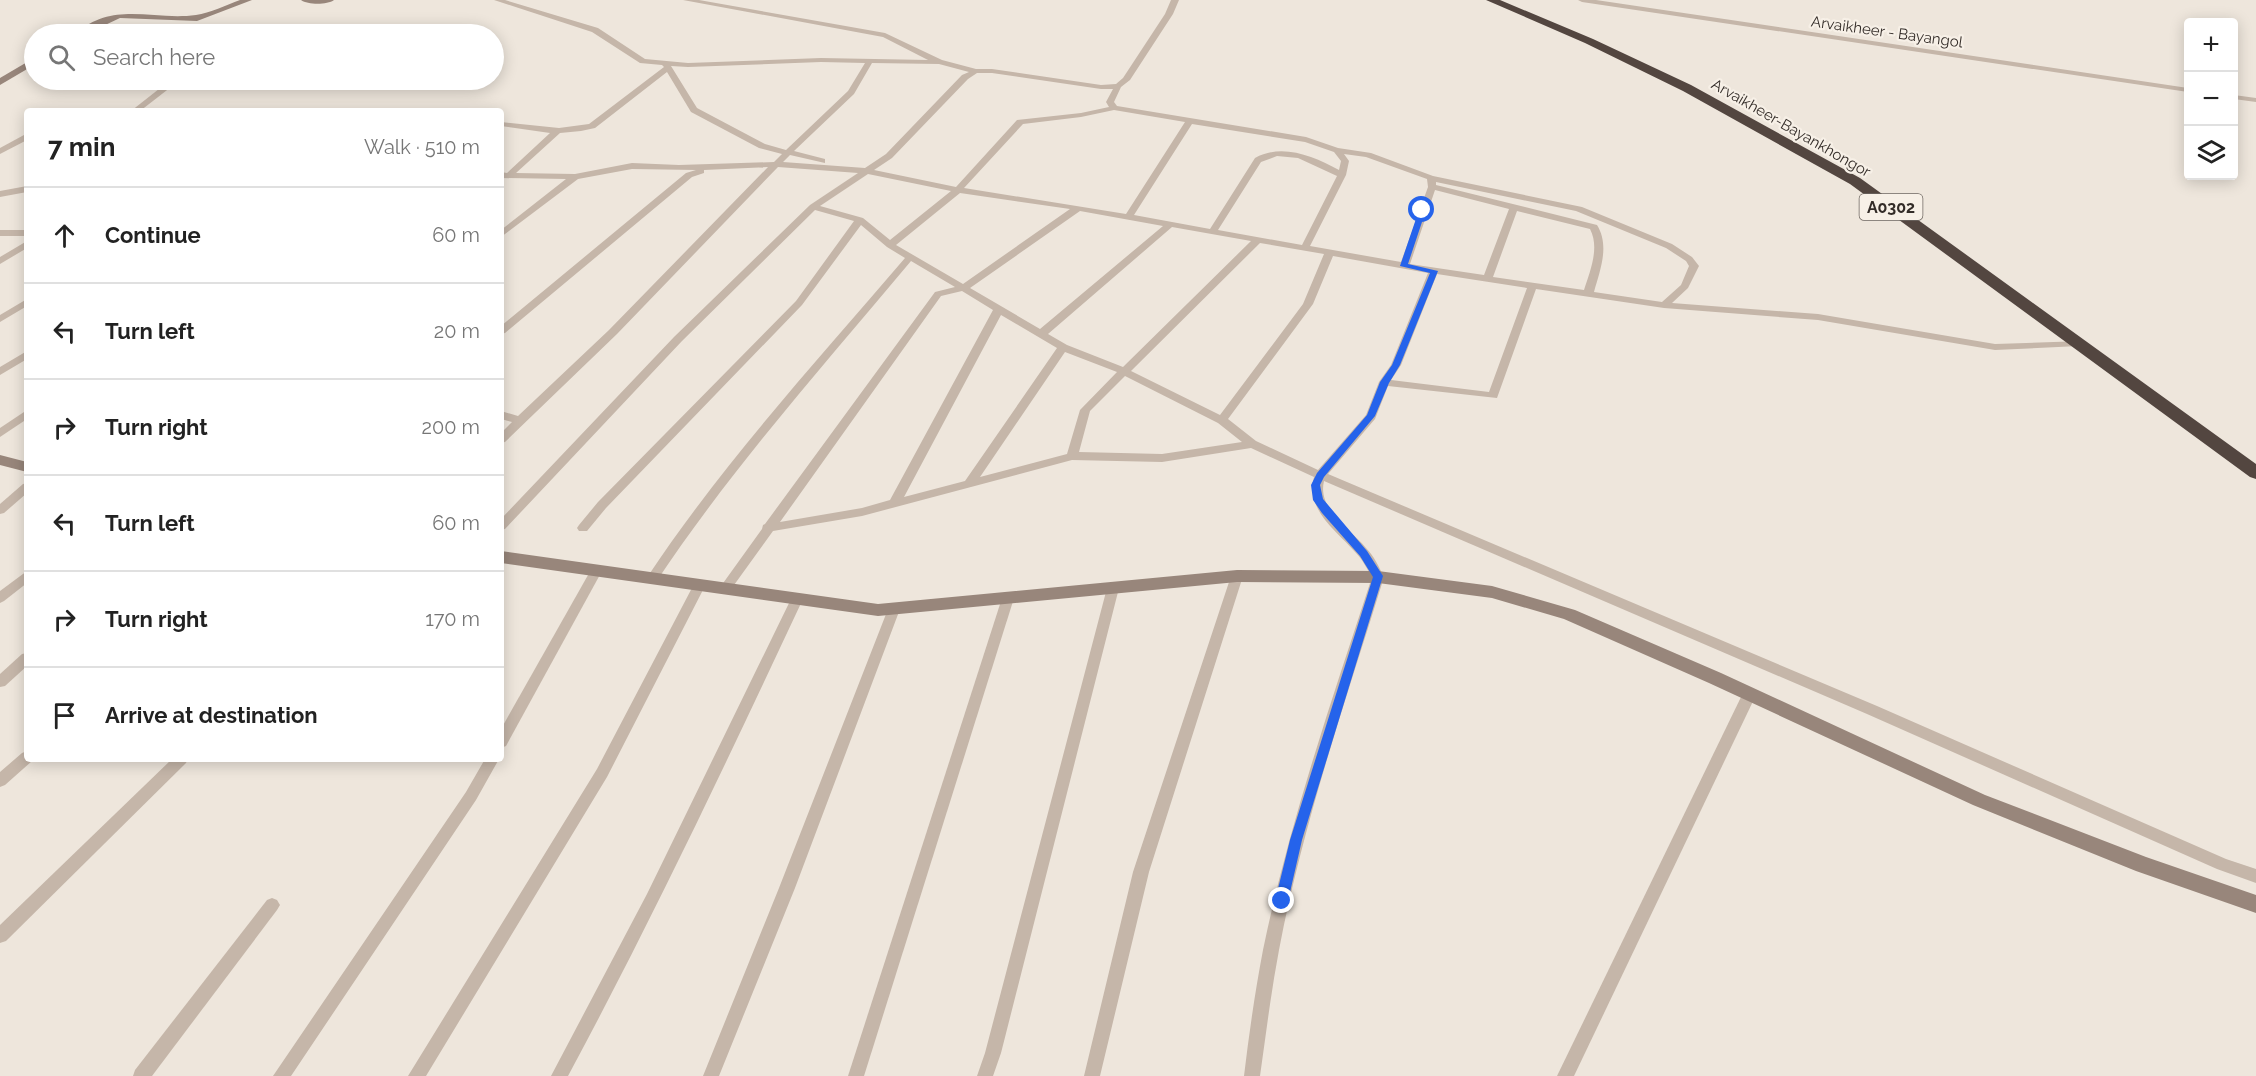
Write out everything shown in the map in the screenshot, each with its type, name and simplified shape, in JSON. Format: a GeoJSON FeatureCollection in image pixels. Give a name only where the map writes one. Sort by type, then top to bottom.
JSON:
{"type":"FeatureCollection","features":[{"type":"Feature","properties":{"kind":"highway","name":"Arvaikheer-Bayankhongor"},"geometry":{"type":"LineString","coordinates":[[1491,0],[1589,41],[1687,88],[1855,181],[2256,473]]}},
{"type":"Feature","properties":{"kind":"street"},"geometry":{"type":"LineString","coordinates":[[101,24],[119,15],[197,18],[248,0]]}},
{"type":"Feature","properties":{"kind":"street"},"geometry":{"type":"LineString","coordinates":[[305,0],[330,0]]}},
{"type":"Feature","properties":{"kind":"street"},"geometry":{"type":"LineString","coordinates":[[498,0],[588,27],[636,58],[666,65],[820,60],[939,62],[976,71],[992,71],[1101,87],[1118,86]]}},
{"type":"Feature","properties":{"kind":"street"},"geometry":{"type":"LineString","coordinates":[[687,0],[885,35],[939,62]]}},
{"type":"Feature","properties":{"kind":"street"},"geometry":{"type":"LineString","coordinates":[[1114,108],[1110,102],[1118,86],[1126,80],[1169,14],[1175,0]]}},
{"type":"Feature","properties":{"kind":"street","name":"Arvaikheer - Bayangol"},"geometry":{"type":"LineString","coordinates":[[1582,0],[2184,89]]}},
{"type":"Feature","properties":{"kind":"street"},"geometry":{"type":"LineString","coordinates":[[504,436],[614,332],[776,164],[851,92],[870,61]]}},
{"type":"Feature","properties":{"kind":"street"},"geometry":{"type":"LineString","coordinates":[[504,124],[557,131],[581,130],[592,126],[666,65]]}},
{"type":"Feature","properties":{"kind":"street"},"geometry":{"type":"LineString","coordinates":[[666,65],[694,110],[762,146],[787,154],[829,162],[835,168]]}},
{"type":"Feature","properties":{"kind":"street"},"geometry":{"type":"LineString","coordinates":[[0,82],[24,67]]}},
{"type":"Feature","properties":{"kind":"street"},"geometry":{"type":"LineString","coordinates":[[504,523],[678,339],[813,207],[889,156],[965,77],[976,71]]}},
{"type":"Feature","properties":{"kind":"street"},"geometry":{"type":"LineString","coordinates":[[139,108],[162,90]]}},
{"type":"Feature","properties":{"kind":"street"},"geometry":{"type":"LineString","coordinates":[[2238,98],[2256,100]]}},
{"type":"Feature","properties":{"kind":"street"},"geometry":{"type":"LineString","coordinates":[[890,245],[958,190],[1020,122],[1081,115],[1114,108],[1306,140],[1337,150],[1368,155],[1432,182],[1514,207],[1594,227],[1599,234],[1599,244],[1588,294]]}},
{"type":"Feature","properties":{"kind":"street"},"geometry":{"type":"LineString","coordinates":[[1128,216],[1190,121]]}},
{"type":"Feature","properties":{"kind":"street"},"geometry":{"type":"LineString","coordinates":[[506,174],[557,131]]}},
{"type":"Feature","properties":{"kind":"street"},"geometry":{"type":"LineString","coordinates":[[0,151],[24,139]]}},
{"type":"Feature","properties":{"kind":"street"},"geometry":{"type":"LineString","coordinates":[[1304,249],[1342,175],[1345,161],[1337,150]]}},
{"type":"Feature","properties":{"kind":"street"},"geometry":{"type":"LineString","coordinates":[[1212,232],[1258,160],[1263,156],[1277,154],[1306,157],[1342,175]]}},
{"type":"Feature","properties":{"kind":"street"},"geometry":{"type":"LineString","coordinates":[[506,174],[575,177],[632,166],[715,167],[776,164],[868,171],[958,190],[1128,216],[1404,266],[1664,305],[1818,317],[1995,347],[2079,343]]}},
{"type":"Feature","properties":{"kind":"street"},"geometry":{"type":"LineString","coordinates":[[504,329],[689,176],[715,167]]}},
{"type":"Feature","properties":{"kind":"street"},"geometry":{"type":"LineString","coordinates":[[504,232],[575,177]]}},
{"type":"Feature","properties":{"kind":"street"},"geometry":{"type":"LineString","coordinates":[[1432,182],[1579,209],[1669,246],[1694,266],[1685,286],[1664,305]]}},
{"type":"Feature","properties":{"kind":"street"},"geometry":{"type":"LineString","coordinates":[[1404,266],[1432,182]]}},
{"type":"Feature","properties":{"kind":"street"},"geometry":{"type":"LineString","coordinates":[[0,194],[24,188]]}},
{"type":"Feature","properties":{"kind":"street"},"geometry":{"type":"LineString","coordinates":[[813,207],[860,220],[890,245],[1063,347],[1123,371],[1222,420],[1252,444],[1872,710],[2222,864],[2256,876]]}},
{"type":"Feature","properties":{"kind":"street"},"geometry":{"type":"LineString","coordinates":[[1488,279],[1514,207]]}},
{"type":"Feature","properties":{"kind":"street"},"geometry":{"type":"LineString","coordinates":[[725,589],[938,294],[964,288],[1078,208]]}},
{"type":"Feature","properties":{"kind":"street"},"geometry":{"type":"LineString","coordinates":[[583,528],[602,505],[799,303],[860,220]]}},
{"type":"Feature","properties":{"kind":"street"},"geometry":{"type":"LineString","coordinates":[[1041,334],[1171,224]]}},
{"type":"Feature","properties":{"kind":"street"},"geometry":{"type":"LineString","coordinates":[[0,232],[24,233]]}},
{"type":"Feature","properties":{"kind":"street"},"geometry":{"type":"LineString","coordinates":[[1072,456],[1085,410],[1258,240]]}},
{"type":"Feature","properties":{"kind":"street"},"geometry":{"type":"LineString","coordinates":[[0,261],[24,246]]}},
{"type":"Feature","properties":{"kind":"street"},"geometry":{"type":"LineString","coordinates":[[1222,420],[1308,304],[1329,253]]}},
{"type":"Feature","properties":{"kind":"street"},"geometry":{"type":"LineString","coordinates":[[652,579],[681,534],[739,460],[910,257]]}},
{"type":"Feature","properties":{"kind":"street"},"geometry":{"type":"LineString","coordinates":[[1252,1075],[1272,941],[1296,840],[1378,576],[1364,554],[1335,524],[1318,500],[1316,485],[1320,475],[1371,416],[1384,382],[1396,365],[1434,271]]}},
{"type":"Feature","properties":{"kind":"street"},"geometry":{"type":"LineString","coordinates":[[1384,382],[1493,396],[1532,286]]}},
{"type":"Feature","properties":{"kind":"street"},"geometry":{"type":"LineString","coordinates":[[0,319],[24,304]]}},
{"type":"Feature","properties":{"kind":"street"},"geometry":{"type":"LineString","coordinates":[[896,502],[999,309]]}},
{"type":"Feature","properties":{"kind":"street"},"geometry":{"type":"LineString","coordinates":[[970,482],[1063,347]]}},
{"type":"Feature","properties":{"kind":"street"},"geometry":{"type":"LineString","coordinates":[[0,372],[24,356]]}},
{"type":"Feature","properties":{"kind":"street"},"geometry":{"type":"LineString","coordinates":[[0,433],[24,416]]}},
{"type":"Feature","properties":{"kind":"street"},"geometry":{"type":"LineString","coordinates":[[504,416],[519,420]]}},
{"type":"Feature","properties":{"kind":"street"},"geometry":{"type":"LineString","coordinates":[[767,528],[862,512],[1072,456],[1162,458],[1252,444]]}},
{"type":"Feature","properties":{"kind":"street"},"geometry":{"type":"LineString","coordinates":[[0,460],[24,466]]}},
{"type":"Feature","properties":{"kind":"street"},"geometry":{"type":"LineString","coordinates":[[0,510],[24,490]]}},
{"type":"Feature","properties":{"kind":"street"},"geometry":{"type":"LineString","coordinates":[[504,557],[878,610],[1237,576],[1378,576],[1491,592],[1569,614],[1979,800],[2143,865],[2256,904]]}},
{"type":"Feature","properties":{"kind":"street"},"geometry":{"type":"LineString","coordinates":[[504,737],[596,572]]}},
{"type":"Feature","properties":{"kind":"street"},"geometry":{"type":"LineString","coordinates":[[1092,1076],[1141,872],[1237,576]]}},
{"type":"Feature","properties":{"kind":"street"},"geometry":{"type":"LineString","coordinates":[[0,598],[24,578]]}},
{"type":"Feature","properties":{"kind":"street"},"geometry":{"type":"LineString","coordinates":[[416,1076],[602,773],[699,586]]}},
{"type":"Feature","properties":{"kind":"street"},"geometry":{"type":"LineString","coordinates":[[985,1076],[996,1042],[1113,588]]}},
{"type":"Feature","properties":{"kind":"street"},"geometry":{"type":"LineString","coordinates":[[856,1076],[1008,598]]}},
{"type":"Feature","properties":{"kind":"street"},"geometry":{"type":"LineString","coordinates":[[559,1076],[599,1004],[712,778],[797,599]]}},
{"type":"Feature","properties":{"kind":"street"},"geometry":{"type":"LineString","coordinates":[[711,1076],[787,888],[894,609]]}},
{"type":"Feature","properties":{"kind":"street"},"geometry":{"type":"LineString","coordinates":[[0,682],[24,661]]}},
{"type":"Feature","properties":{"kind":"street"},"geometry":{"type":"LineString","coordinates":[[1565,1076],[1749,695]]}},
{"type":"Feature","properties":{"kind":"street"},"geometry":{"type":"LineString","coordinates":[[0,781],[24,760]]}},
{"type":"Feature","properties":{"kind":"street"},"geometry":{"type":"LineString","coordinates":[[0,936],[178,762]]}},
{"type":"Feature","properties":{"kind":"street"},"geometry":{"type":"LineString","coordinates":[[281,1076],[471,796],[490,762]]}},
{"type":"Feature","properties":{"kind":"street"},"geometry":{"type":"LineString","coordinates":[[141,1076],[272,905]]}},
{"type":"Feature","properties":{"kind":"route"},"geometry":{"type":"LineString","coordinates":[[1282,901],[1296,840],[1378,576],[1364,554],[1325,511],[1318,500],[1316,485],[1320,475],[1371,416],[1384,382],[1396,365],[1434,271],[1404,266],[1422,210]]}}]}
